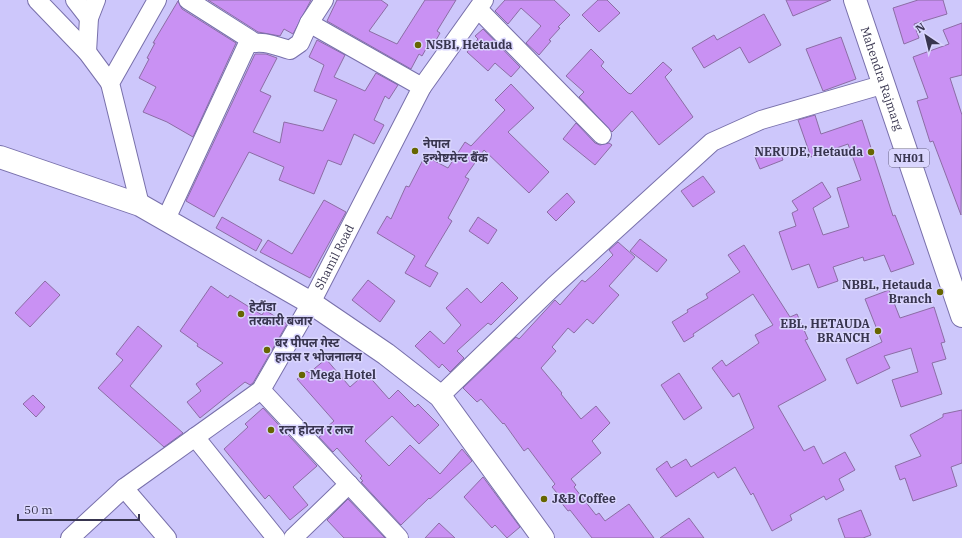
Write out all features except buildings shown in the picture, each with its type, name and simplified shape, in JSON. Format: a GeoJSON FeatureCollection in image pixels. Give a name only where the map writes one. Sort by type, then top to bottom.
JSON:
{"type":"FeatureCollection","features":[{"type":"Feature","properties":{"kind":"main road","name":"Mahendra Rajmarg"},"geometry":{"type":"LineString","coordinates":[[856,0],[962,314]]}},
{"type":"Feature","properties":{"kind":"main road"},"geometry":{"type":"LineString","coordinates":[[0,157],[140,205],[311,303],[386,354],[440,396],[543,538]]}},
{"type":"Feature","properties":{"kind":"street"},"geometry":{"type":"LineString","coordinates":[[37,0],[87,52],[110,83],[140,205]]}},
{"type":"Feature","properties":{"kind":"street"},"geometry":{"type":"LineString","coordinates":[[75,0],[88,18]]}},
{"type":"Feature","properties":{"kind":"street"},"geometry":{"type":"LineString","coordinates":[[87,52],[88,18],[96,0]]}},
{"type":"Feature","properties":{"kind":"street"},"geometry":{"type":"LineString","coordinates":[[110,83],[157,0]]}},
{"type":"Feature","properties":{"kind":"street"},"geometry":{"type":"LineString","coordinates":[[188,0],[254,42],[273,44],[290,50],[300,43],[309,23],[324,0]]}},
{"type":"Feature","properties":{"kind":"street"},"geometry":{"type":"LineString","coordinates":[[481,5],[602,135]]}},
{"type":"Feature","properties":{"kind":"street","name":"Shamil Road"},"geometry":{"type":"LineString","coordinates":[[70,538],[124,488],[261,390],[311,303],[422,87],[481,5]]}},
{"type":"Feature","properties":{"kind":"street"},"geometry":{"type":"LineString","coordinates":[[309,23],[422,87]]}},
{"type":"Feature","properties":{"kind":"street"},"geometry":{"type":"LineString","coordinates":[[166,219],[222,100],[237,62],[247,45],[254,42]]}},
{"type":"Feature","properties":{"kind":"street"},"geometry":{"type":"LineString","coordinates":[[440,396],[554,286],[712,142],[761,120],[885,84]]}},
{"type":"Feature","properties":{"kind":"street"},"geometry":{"type":"LineString","coordinates":[[261,390],[399,538]]}},
{"type":"Feature","properties":{"kind":"street"},"geometry":{"type":"LineString","coordinates":[[195,437],[276,538]]}},
{"type":"Feature","properties":{"kind":"street"},"geometry":{"type":"LineString","coordinates":[[293,538],[349,484]]}},
{"type":"Feature","properties":{"kind":"street"},"geometry":{"type":"LineString","coordinates":[[124,488],[167,538]]}},
{"type":"Feature","properties":{"kind":"place","name":"NSBI, Hetauda"},"geometry":{"type":"Point","coordinates":[418,45]}},
{"type":"Feature","properties":{"kind":"place","name":"नेपाल इन्भेष्टमेन्ट बैंक"},"geometry":{"type":"Point","coordinates":[415,151]}},
{"type":"Feature","properties":{"kind":"place","name":"NERUDE, Hetauda"},"geometry":{"type":"Point","coordinates":[871,152]}},
{"type":"Feature","properties":{"kind":"place","name":"NBBL, Hetauda Branch"},"geometry":{"type":"Point","coordinates":[940,292]}},
{"type":"Feature","properties":{"kind":"place","name":"हेटौंडा तरकारी बजार"},"geometry":{"type":"Point","coordinates":[241,314]}},
{"type":"Feature","properties":{"kind":"place","name":"EBL, HETAUDA BRANCH"},"geometry":{"type":"Point","coordinates":[878,331]}},
{"type":"Feature","properties":{"kind":"place","name":"बर पीपल गेस्ट हाउस र भोजनालय"},"geometry":{"type":"Point","coordinates":[267,350]}},
{"type":"Feature","properties":{"kind":"place","name":"Mega Hotel"},"geometry":{"type":"Point","coordinates":[302,375]}},
{"type":"Feature","properties":{"kind":"place","name":"रत्‍न होटल र लज"},"geometry":{"type":"Point","coordinates":[271,430]}},
{"type":"Feature","properties":{"kind":"place","name":"J&B Coffee"},"geometry":{"type":"Point","coordinates":[544,499]}}]}
